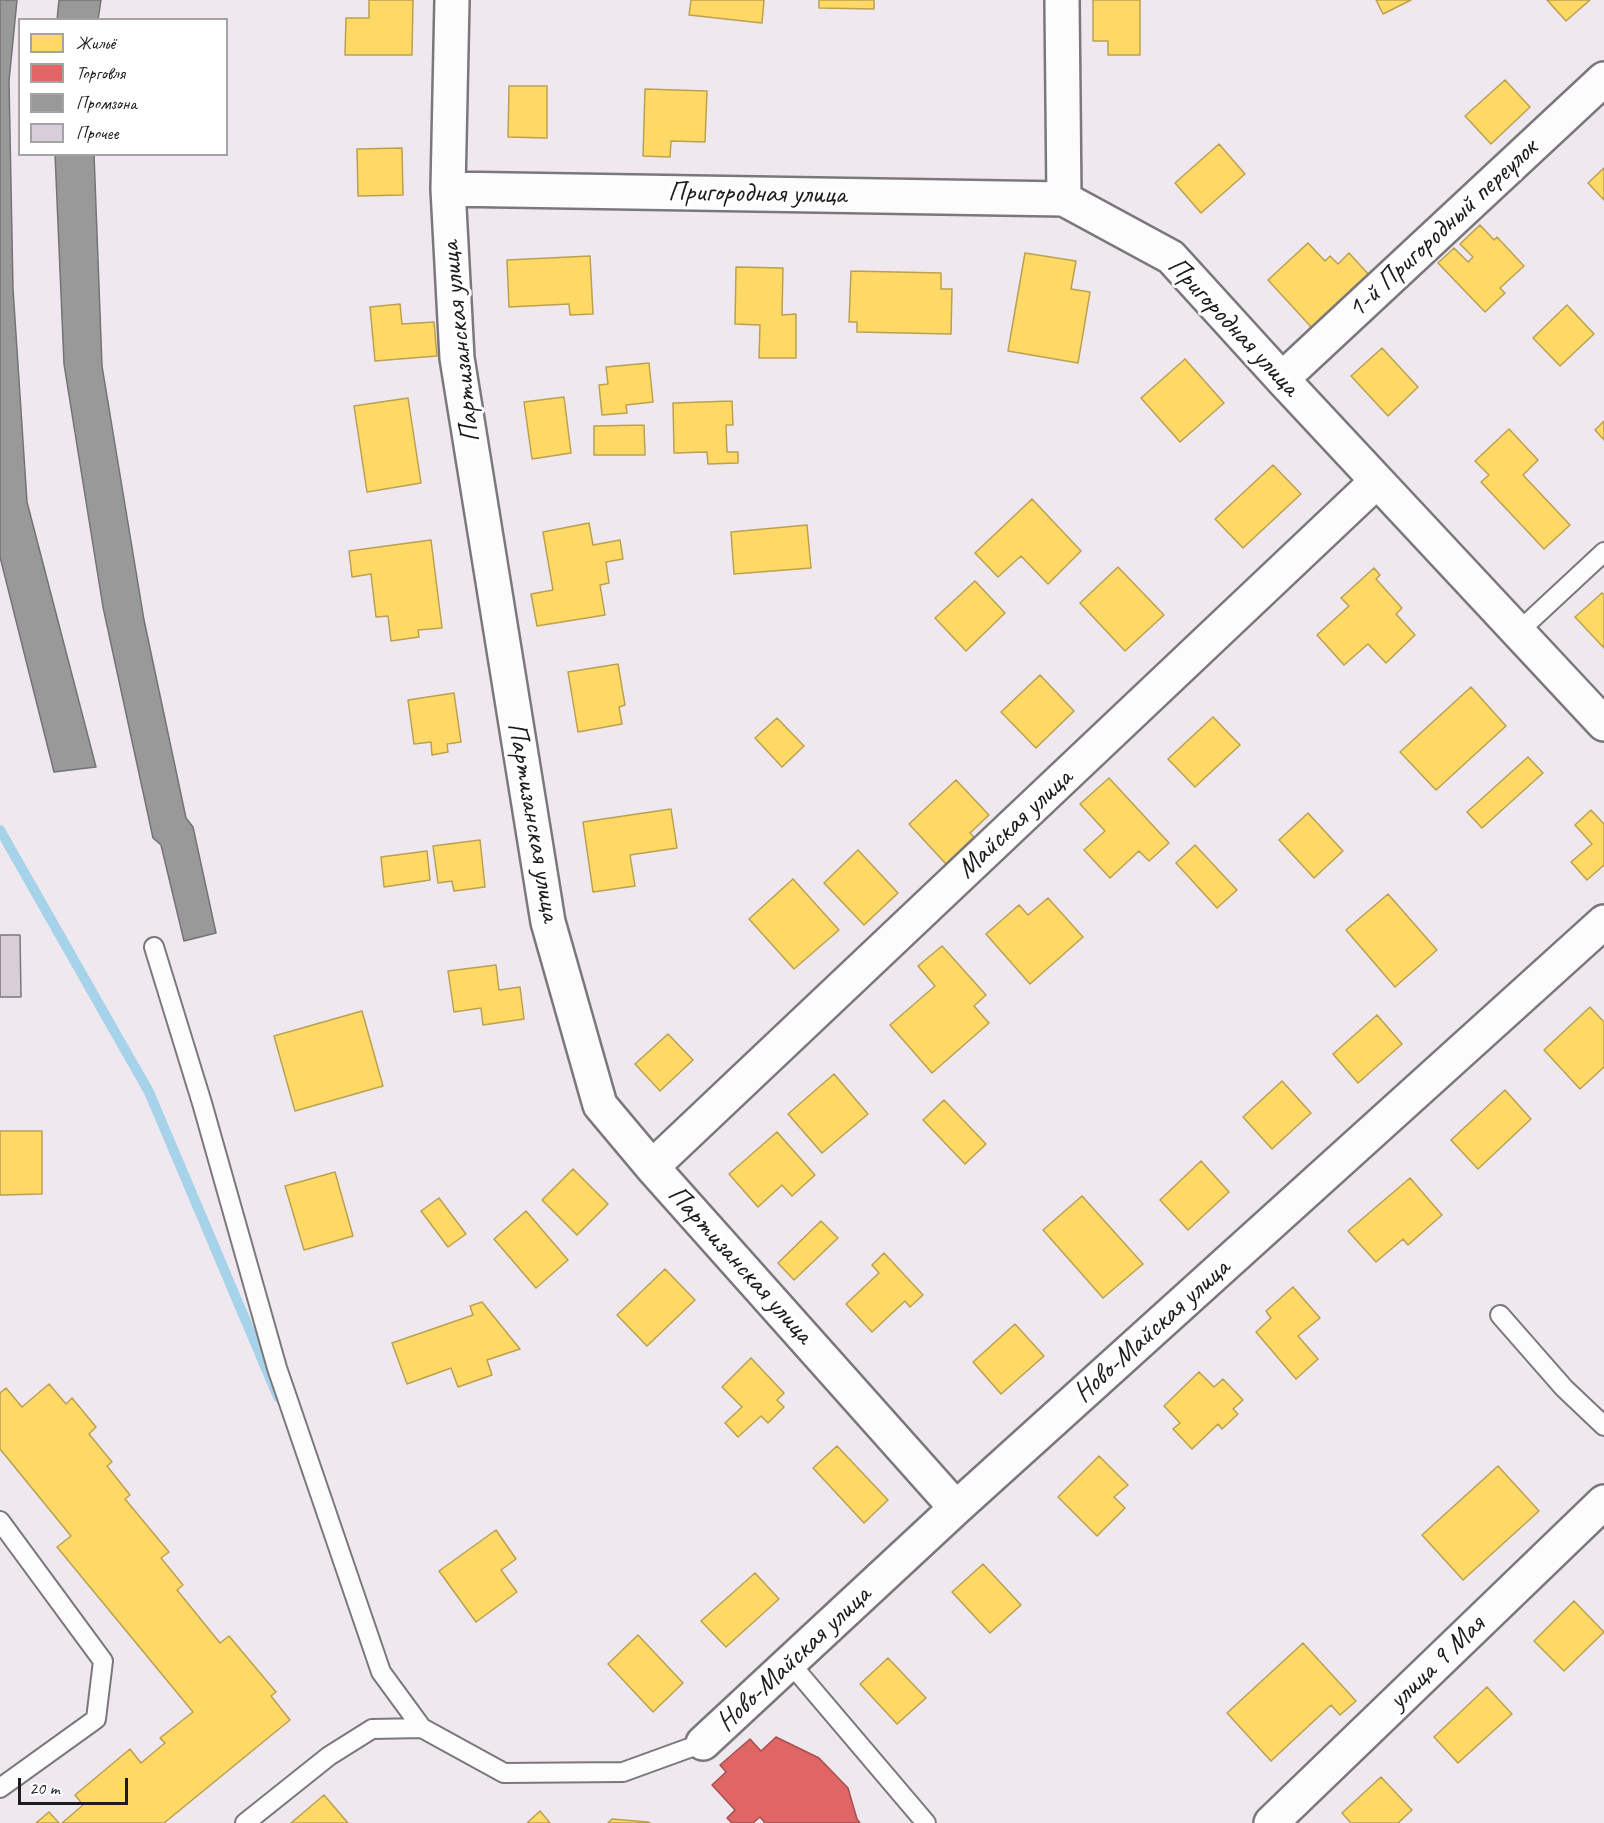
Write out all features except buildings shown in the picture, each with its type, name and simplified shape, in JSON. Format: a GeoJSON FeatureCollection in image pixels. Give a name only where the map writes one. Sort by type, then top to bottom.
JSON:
{"type":"FeatureCollection","features":[{"type":"Feature","properties":{"kind":"street","name":"Партизанская улица"},"geometry":{"type":"LineString","coordinates":[[452,0],[448,189],[457,358],[548,922],[600,1105],[652,1167],[956,1508]]}},
{"type":"Feature","properties":{"kind":"street"},"geometry":{"type":"LineString","coordinates":[[1062,0],[1064,199]]}},
{"type":"Feature","properties":{"kind":"street","name":"1-й Пригородный переулок"},"geometry":{"type":"LineString","coordinates":[[1282,379],[1604,79]]}},
{"type":"Feature","properties":{"kind":"street","name":"Пригородная улица"},"geometry":{"type":"LineString","coordinates":[[448,189],[1064,199],[1171,257],[1604,724]]}},
{"type":"Feature","properties":{"kind":"street","name":"Майская улица"},"geometry":{"type":"LineString","coordinates":[[652,1167],[1377,481]]}},
{"type":"Feature","properties":{"kind":"street","name":"Ново-Майская улица"},"geometry":{"type":"LineString","coordinates":[[703,1743],[956,1508],[1604,922]]}},
{"type":"Feature","properties":{"kind":"street","name":"улица 9 Мая"},"geometry":{"type":"LineString","coordinates":[[1271,1823],[1604,1503]]}},
{"type":"Feature","properties":{"kind":"lane"},"geometry":{"type":"LineString","coordinates":[[1518,632],[1604,552]]}},
{"type":"Feature","properties":{"kind":"lane"},"geometry":{"type":"LineString","coordinates":[[154,947],[202,1103],[277,1368],[381,1672],[422,1728],[504,1773],[623,1772],[703,1743]]}},
{"type":"Feature","properties":{"kind":"lane"},"geometry":{"type":"LineString","coordinates":[[1500,1315],[1564,1388],[1604,1426]]}},
{"type":"Feature","properties":{"kind":"lane"},"geometry":{"type":"LineString","coordinates":[[0,1521],[103,1660],[96,1719],[0,1788]]}},
{"type":"Feature","properties":{"kind":"lane"},"geometry":{"type":"LineString","coordinates":[[790,1663],[926,1823]]}},
{"type":"Feature","properties":{"kind":"lane"},"geometry":{"type":"LineString","coordinates":[[245,1823],[329,1756],[372,1729],[422,1728]]}},
{"type":"Feature","properties":{"kind":"waterway"},"geometry":{"type":"LineString","coordinates":[[0,830],[149,1092],[278,1397]]}}]}
